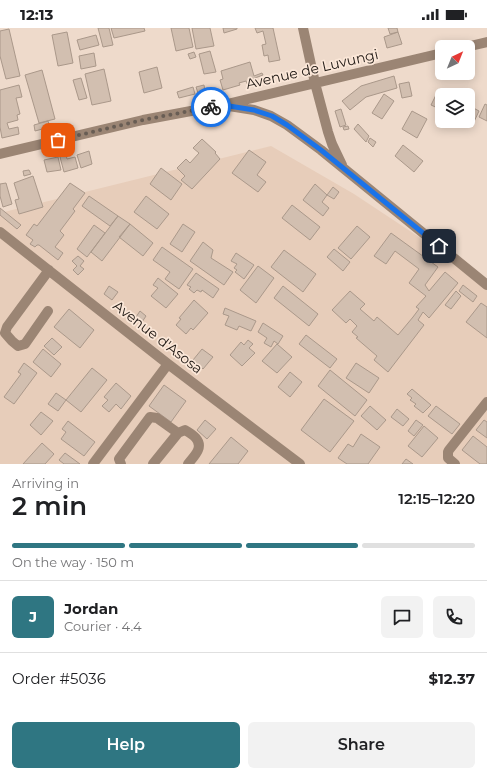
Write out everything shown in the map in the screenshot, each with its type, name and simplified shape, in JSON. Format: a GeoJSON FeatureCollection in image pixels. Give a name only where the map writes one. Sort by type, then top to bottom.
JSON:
{"type":"FeatureCollection","features":[{"type":"Feature","properties":{"kind":"street"},"geometry":{"type":"LineString","coordinates":[[302,28],[328,132],[332,144],[344,168]]}},
{"type":"Feature","properties":{"kind":"street"},"geometry":{"type":"LineString","coordinates":[[475,45],[487,42]]}},
{"type":"Feature","properties":{"kind":"street","name":"Avenue de Luvungi"},"geometry":{"type":"LineString","coordinates":[[0,154],[143,120],[223,105],[435,55]]}},
{"type":"Feature","properties":{"kind":"street"},"geometry":{"type":"LineString","coordinates":[[223,105],[254,110],[272,116],[287,125],[344,168],[487,285]]}},
{"type":"Feature","properties":{"kind":"street","name":"Avenue d'Asosa"},"geometry":{"type":"LineString","coordinates":[[0,232],[168,364],[300,464]]}},
{"type":"Feature","properties":{"kind":"street"},"geometry":{"type":"LineString","coordinates":[[48,311],[25,344],[18,346],[5,333],[7,327],[49,270]]}},
{"type":"Feature","properties":{"kind":"street"},"geometry":{"type":"LineString","coordinates":[[93,464],[168,364]]}},
{"type":"Feature","properties":{"kind":"street"},"geometry":{"type":"LineString","coordinates":[[455,464],[448,458],[449,450],[487,402]]}},
{"type":"Feature","properties":{"kind":"street"},"geometry":{"type":"LineString","coordinates":[[121,464],[119,460],[150,417],[157,418],[178,433]]}},
{"type":"Feature","properties":{"kind":"street"},"geometry":{"type":"LineString","coordinates":[[153,464],[178,433],[185,430],[195,436],[199,443],[198,450],[188,464]]}},
{"type":"Feature","properties":{"kind":"shaded area"},"geometry":{"type":"Polygon","coordinates":[[[271,146],[354,194],[487,282],[487,464],[0,464],[0,213],[271,146]]]}},
{"type":"Feature","properties":{"kind":"building"},"geometry":{"type":"Polygon","coordinates":[[[98,28],[109,28],[113,45],[103,47],[98,28]]]}},
{"type":"Feature","properties":{"kind":"building"},"geometry":{"type":"Polygon","coordinates":[[[111,28],[144,28],[145,31],[114,38],[111,28]]]}},
{"type":"Feature","properties":{"kind":"building"},"geometry":{"type":"Polygon","coordinates":[[[171,28],[189,28],[193,47],[176,51],[171,28]]]}},
{"type":"Feature","properties":{"kind":"building"},"geometry":{"type":"Polygon","coordinates":[[[192,28],[210,28],[214,46],[196,49],[192,28]]]}},
{"type":"Feature","properties":{"kind":"building"},"geometry":{"type":"Polygon","coordinates":[[[223,28],[237,28],[237,29],[224,33],[223,28]]]}},
{"type":"Feature","properties":{"kind":"building"},"geometry":{"type":"Polygon","coordinates":[[[255,28],[273,28],[280,60],[269,62],[268,55],[264,56],[262,45],[266,44],[263,31],[257,33],[255,28]]]}},
{"type":"Feature","properties":{"kind":"building"},"geometry":{"type":"Polygon","coordinates":[[[388,28],[397,28],[398,32],[390,34],[388,28]]]}},
{"type":"Feature","properties":{"kind":"building"},"geometry":{"type":"Polygon","coordinates":[[[9,29],[20,76],[6,79],[0,56],[0,31],[9,29]]]}},
{"type":"Feature","properties":{"kind":"building"},"geometry":{"type":"Polygon","coordinates":[[[67,32],[73,63],[58,66],[52,35],[67,32]]]}},
{"type":"Feature","properties":{"kind":"building"},"geometry":{"type":"Polygon","coordinates":[[[398,32],[402,44],[387,48],[384,37],[398,32]]]}},
{"type":"Feature","properties":{"kind":"building"},"geometry":{"type":"Polygon","coordinates":[[[96,35],[99,45],[80,50],[77,40],[96,35]]]}},
{"type":"Feature","properties":{"kind":"building"},"geometry":{"type":"Polygon","coordinates":[[[210,51],[216,72],[204,74],[199,54],[210,51]]]}},
{"type":"Feature","properties":{"kind":"building"},"geometry":{"type":"Polygon","coordinates":[[[194,52],[196,57],[190,59],[188,54],[194,52]]]}},
{"type":"Feature","properties":{"kind":"building"},"geometry":{"type":"Polygon","coordinates":[[[94,53],[96,66],[81,69],[79,56],[94,53]]]}},
{"type":"Feature","properties":{"kind":"building"},"geometry":{"type":"Polygon","coordinates":[[[250,62],[254,76],[262,73],[263,75],[255,78],[257,82],[247,84],[246,81],[239,83],[240,85],[223,90],[220,80],[223,79],[221,71],[250,62]]]}},
{"type":"Feature","properties":{"kind":"building"},"geometry":{"type":"Polygon","coordinates":[[[157,67],[162,88],[144,93],[139,72],[157,67]]]}},
{"type":"Feature","properties":{"kind":"building"},"geometry":{"type":"Polygon","coordinates":[[[104,69],[111,101],[92,105],[85,74],[104,69]]]}},
{"type":"Feature","properties":{"kind":"building"},"geometry":{"type":"Polygon","coordinates":[[[42,70],[55,119],[39,123],[25,75],[42,70]]]}},
{"type":"Feature","properties":{"kind":"building"},"geometry":{"type":"Polygon","coordinates":[[[394,76],[397,88],[366,97],[350,110],[342,101],[361,86],[394,76]]]}},
{"type":"Feature","properties":{"kind":"building"},"geometry":{"type":"Polygon","coordinates":[[[81,78],[87,98],[79,100],[73,80],[81,78]]]}},
{"type":"Feature","properties":{"kind":"building"},"geometry":{"type":"Polygon","coordinates":[[[409,82],[412,96],[402,98],[399,84],[409,82]]]}},
{"type":"Feature","properties":{"kind":"building"},"geometry":{"type":"Polygon","coordinates":[[[19,85],[22,97],[16,98],[20,114],[17,115],[18,120],[7,123],[9,129],[18,127],[19,134],[2,138],[0,127],[0,90],[19,85]]]}},
{"type":"Feature","properties":{"kind":"building"},"geometry":{"type":"Polygon","coordinates":[[[204,85],[205,91],[198,93],[196,87],[204,85]]]}},
{"type":"Feature","properties":{"kind":"building"},"geometry":{"type":"Polygon","coordinates":[[[193,87],[195,94],[179,98],[177,92],[193,87]]]}},
{"type":"Feature","properties":{"kind":"building"},"geometry":{"type":"Polygon","coordinates":[[[384,94],[394,101],[382,119],[372,113],[384,94]]]}},
{"type":"Feature","properties":{"kind":"building"},"geometry":{"type":"Polygon","coordinates":[[[435,97],[435,107],[431,105],[435,97]]]}},
{"type":"Feature","properties":{"kind":"building"},"geometry":{"type":"Polygon","coordinates":[[[485,104],[487,105],[487,121],[479,117],[485,104]]]}},
{"type":"Feature","properties":{"kind":"building"},"geometry":{"type":"Polygon","coordinates":[[[341,109],[346,125],[340,127],[335,111],[341,109]]]}},
{"type":"Feature","properties":{"kind":"building"},"geometry":{"type":"Polygon","coordinates":[[[475,109],[479,111],[475,120],[475,109]]]}},
{"type":"Feature","properties":{"kind":"building"},"geometry":{"type":"Polygon","coordinates":[[[412,111],[427,119],[417,138],[402,129],[412,111]]]}},
{"type":"Feature","properties":{"kind":"building"},"geometry":{"type":"Polygon","coordinates":[[[48,121],[50,127],[35,131],[34,125],[48,121]]]}},
{"type":"Feature","properties":{"kind":"building"},"geometry":{"type":"Polygon","coordinates":[[[358,124],[369,136],[366,142],[354,129],[358,124]]]}},
{"type":"Feature","properties":{"kind":"building"},"geometry":{"type":"Polygon","coordinates":[[[348,126],[349,129],[344,130],[343,127],[348,126]]]}},
{"type":"Feature","properties":{"kind":"building"},"geometry":{"type":"Polygon","coordinates":[[[370,138],[376,142],[373,147],[368,142],[370,138]]]}},
{"type":"Feature","properties":{"kind":"building"},"geometry":{"type":"Polygon","coordinates":[[[202,139],[216,152],[215,153],[220,159],[192,189],[181,180],[185,176],[177,168],[186,159],[190,163],[199,153],[193,148],[202,139]]]}},
{"type":"Feature","properties":{"kind":"building"},"geometry":{"type":"Polygon","coordinates":[[[403,145],[423,161],[414,172],[395,156],[403,145]]]}},
{"type":"Feature","properties":{"kind":"building"},"geometry":{"type":"Polygon","coordinates":[[[249,150],[266,162],[257,175],[266,182],[258,192],[232,173],[249,150]]]}},
{"type":"Feature","properties":{"kind":"building"},"geometry":{"type":"Polygon","coordinates":[[[89,151],[92,164],[81,168],[77,155],[89,151]]]}},
{"type":"Feature","properties":{"kind":"building"},"geometry":{"type":"Polygon","coordinates":[[[66,155],[67,159],[75,157],[78,168],[64,172],[60,157],[66,155]]]}},
{"type":"Feature","properties":{"kind":"building"},"geometry":{"type":"Polygon","coordinates":[[[58,157],[61,170],[47,172],[44,160],[58,157]]]}},
{"type":"Feature","properties":{"kind":"building"},"geometry":{"type":"Polygon","coordinates":[[[161,168],[182,184],[171,200],[150,184],[161,168]]]}},
{"type":"Feature","properties":{"kind":"building"},"geometry":{"type":"Polygon","coordinates":[[[29,170],[31,174],[24,176],[23,171],[29,170]]]}},
{"type":"Feature","properties":{"kind":"building"},"geometry":{"type":"Polygon","coordinates":[[[33,176],[43,207],[19,214],[15,200],[19,199],[14,183],[33,176]]]}},
{"type":"Feature","properties":{"kind":"building"},"geometry":{"type":"Polygon","coordinates":[[[6,183],[12,204],[3,207],[0,196],[0,184],[6,183]]]}},
{"type":"Feature","properties":{"kind":"building"},"geometry":{"type":"Polygon","coordinates":[[[70,183],[85,193],[73,209],[75,211],[60,231],[64,235],[55,247],[63,253],[58,260],[39,245],[35,247],[30,244],[33,240],[26,235],[34,224],[37,226],[70,183]]]}},
{"type":"Feature","properties":{"kind":"building"},"geometry":{"type":"Polygon","coordinates":[[[315,184],[327,195],[322,202],[329,208],[323,216],[303,200],[315,184]]]}},
{"type":"Feature","properties":{"kind":"building"},"geometry":{"type":"Polygon","coordinates":[[[333,187],[339,192],[334,199],[327,195],[333,187]]]}},
{"type":"Feature","properties":{"kind":"building"},"geometry":{"type":"Polygon","coordinates":[[[89,196],[118,216],[110,226],[82,206],[89,196]]]}},
{"type":"Feature","properties":{"kind":"building"},"geometry":{"type":"Polygon","coordinates":[[[146,196],[169,214],[157,229],[134,212],[146,196]]]}},
{"type":"Feature","properties":{"kind":"building"},"geometry":{"type":"Polygon","coordinates":[[[292,205],[320,227],[310,240],[282,218],[292,205]]]}},
{"type":"Feature","properties":{"kind":"building"},"geometry":{"type":"Polygon","coordinates":[[[0,208],[21,225],[17,229],[0,215],[0,208]]]}},
{"type":"Feature","properties":{"kind":"building"},"geometry":{"type":"Polygon","coordinates":[[[118,216],[130,224],[102,261],[91,252],[118,216]]]}},
{"type":"Feature","properties":{"kind":"building"},"geometry":{"type":"Polygon","coordinates":[[[130,224],[153,243],[143,256],[119,237],[130,224]]]}},
{"type":"Feature","properties":{"kind":"building"},"geometry":{"type":"Polygon","coordinates":[[[183,224],[195,232],[182,252],[170,244],[183,224]]]}},
{"type":"Feature","properties":{"kind":"building"},"geometry":{"type":"Polygon","coordinates":[[[94,225],[105,233],[87,257],[77,249],[94,225]]]}},
{"type":"Feature","properties":{"kind":"building"},"geometry":{"type":"Polygon","coordinates":[[[357,226],[370,237],[351,259],[338,248],[357,226]]]}},
{"type":"Feature","properties":{"kind":"building"},"geometry":{"type":"Polygon","coordinates":[[[391,233],[438,267],[425,285],[429,291],[445,272],[458,283],[429,318],[423,312],[418,320],[424,325],[388,372],[374,360],[377,356],[356,338],[358,337],[352,332],[357,326],[350,319],[346,323],[332,310],[350,291],[365,304],[360,309],[374,321],[377,317],[398,335],[413,317],[419,309],[416,307],[426,296],[409,283],[419,269],[395,251],[386,264],[374,256],[391,233]]]}},
{"type":"Feature","properties":{"kind":"building"},"geometry":{"type":"Polygon","coordinates":[[[203,242],[213,250],[211,258],[233,272],[224,285],[190,261],[203,242]]]}},
{"type":"Feature","properties":{"kind":"building"},"geometry":{"type":"Polygon","coordinates":[[[162,247],[193,269],[179,289],[165,279],[170,272],[153,260],[162,247]]]}},
{"type":"Feature","properties":{"kind":"building"},"geometry":{"type":"Polygon","coordinates":[[[334,249],[350,262],[343,271],[327,257],[334,249]]]}},
{"type":"Feature","properties":{"kind":"building"},"geometry":{"type":"Polygon","coordinates":[[[284,250],[316,274],[303,292],[271,267],[284,250]]]}},
{"type":"Feature","properties":{"kind":"building"},"geometry":{"type":"Polygon","coordinates":[[[236,253],[254,265],[244,279],[235,272],[237,270],[234,268],[237,264],[231,261],[236,253]]]}},
{"type":"Feature","properties":{"kind":"building"},"geometry":{"type":"Polygon","coordinates":[[[78,256],[84,261],[80,266],[84,269],[78,275],[73,270],[77,266],[72,261],[78,256]]]}},
{"type":"Feature","properties":{"kind":"building"},"geometry":{"type":"Polygon","coordinates":[[[258,266],[274,278],[256,303],[240,290],[258,266]]]}},
{"type":"Feature","properties":{"kind":"building"},"geometry":{"type":"Polygon","coordinates":[[[196,273],[219,289],[213,298],[202,290],[201,292],[197,290],[194,293],[189,289],[191,287],[187,285],[196,273]]]}},
{"type":"Feature","properties":{"kind":"building"},"geometry":{"type":"Polygon","coordinates":[[[158,278],[178,294],[166,308],[151,296],[158,288],[153,285],[158,278]]]}},
{"type":"Feature","properties":{"kind":"building"},"geometry":{"type":"Polygon","coordinates":[[[463,285],[477,296],[473,302],[459,291],[463,285]]]}},
{"type":"Feature","properties":{"kind":"building"},"geometry":{"type":"Polygon","coordinates":[[[109,286],[118,292],[112,300],[104,294],[109,286]]]}},
{"type":"Feature","properties":{"kind":"building"},"geometry":{"type":"Polygon","coordinates":[[[283,286],[318,314],[309,326],[274,298],[283,286]]]}},
{"type":"Feature","properties":{"kind":"building"},"geometry":{"type":"Polygon","coordinates":[[[456,291],[461,296],[451,309],[445,305],[456,291]]]}},
{"type":"Feature","properties":{"kind":"building"},"geometry":{"type":"Polygon","coordinates":[[[194,300],[208,313],[193,330],[191,328],[186,334],[176,325],[181,319],[179,318],[194,300]]]}},
{"type":"Feature","properties":{"kind":"building"},"geometry":{"type":"Polygon","coordinates":[[[481,303],[487,307],[487,338],[466,322],[481,303]]]}},
{"type":"Feature","properties":{"kind":"building"},"geometry":{"type":"Polygon","coordinates":[[[225,308],[256,321],[251,331],[239,326],[237,330],[225,325],[229,316],[223,314],[225,308]]]}},
{"type":"Feature","properties":{"kind":"building"},"geometry":{"type":"Polygon","coordinates":[[[69,309],[94,330],[80,348],[54,327],[69,309]]]}},
{"type":"Feature","properties":{"kind":"building"},"geometry":{"type":"Polygon","coordinates":[[[140,311],[146,316],[142,322],[136,317],[140,311]]]}},
{"type":"Feature","properties":{"kind":"building"},"geometry":{"type":"Polygon","coordinates":[[[263,323],[283,336],[278,344],[274,341],[271,347],[264,343],[267,338],[258,332],[263,323]]]}},
{"type":"Feature","properties":{"kind":"building"},"geometry":{"type":"Polygon","coordinates":[[[306,335],[337,359],[330,368],[299,344],[306,335]]]}},
{"type":"Feature","properties":{"kind":"building"},"geometry":{"type":"Polygon","coordinates":[[[52,338],[62,347],[54,355],[44,346],[52,338]]]}},
{"type":"Feature","properties":{"kind":"building"},"geometry":{"type":"Polygon","coordinates":[[[248,340],[253,344],[249,348],[255,353],[242,366],[230,355],[241,342],[244,345],[248,340]]]}},
{"type":"Feature","properties":{"kind":"building"},"geometry":{"type":"Polygon","coordinates":[[[277,344],[292,357],[277,373],[262,361],[277,344]]]}},
{"type":"Feature","properties":{"kind":"building"},"geometry":{"type":"Polygon","coordinates":[[[43,349],[61,364],[51,377],[33,362],[43,349]]]}},
{"type":"Feature","properties":{"kind":"building"},"geometry":{"type":"Polygon","coordinates":[[[202,349],[213,357],[203,369],[193,360],[202,349]]]}},
{"type":"Feature","properties":{"kind":"building"},"geometry":{"type":"Polygon","coordinates":[[[24,363],[37,373],[14,404],[4,397],[21,374],[18,372],[24,363]]]}},
{"type":"Feature","properties":{"kind":"building"},"geometry":{"type":"Polygon","coordinates":[[[356,363],[379,378],[369,393],[346,378],[356,363]]]}},
{"type":"Feature","properties":{"kind":"building"},"geometry":{"type":"Polygon","coordinates":[[[92,368],[107,380],[81,412],[66,400],[92,368]]]}},
{"type":"Feature","properties":{"kind":"building"},"geometry":{"type":"Polygon","coordinates":[[[330,370],[367,400],[355,416],[318,386],[330,370]]]}},
{"type":"Feature","properties":{"kind":"building"},"geometry":{"type":"Polygon","coordinates":[[[290,372],[302,382],[290,397],[278,387],[290,372]]]}},
{"type":"Feature","properties":{"kind":"building"},"geometry":{"type":"Polygon","coordinates":[[[116,383],[131,396],[121,409],[116,404],[109,412],[102,406],[108,400],[104,397],[116,383]]]}},
{"type":"Feature","properties":{"kind":"building"},"geometry":{"type":"Polygon","coordinates":[[[164,385],[186,401],[171,422],[149,406],[164,385]]]}},
{"type":"Feature","properties":{"kind":"building"},"geometry":{"type":"Polygon","coordinates":[[[412,389],[431,405],[423,413],[414,406],[416,404],[410,400],[412,398],[407,394],[412,389]]]}},
{"type":"Feature","properties":{"kind":"building"},"geometry":{"type":"Polygon","coordinates":[[[56,393],[66,400],[58,411],[48,404],[56,393]]]}},
{"type":"Feature","properties":{"kind":"building"},"geometry":{"type":"Polygon","coordinates":[[[324,399],[354,421],[330,452],[301,430],[324,399]]]}},
{"type":"Feature","properties":{"kind":"building"},"geometry":{"type":"Polygon","coordinates":[[[370,406],[386,420],[377,430],[361,416],[370,406]]]}},
{"type":"Feature","properties":{"kind":"building"},"geometry":{"type":"Polygon","coordinates":[[[436,406],[460,424],[452,434],[428,416],[436,406]]]}},
{"type":"Feature","properties":{"kind":"building"},"geometry":{"type":"Polygon","coordinates":[[[397,409],[409,419],[403,426],[391,417],[397,409]]]}},
{"type":"Feature","properties":{"kind":"building"},"geometry":{"type":"Polygon","coordinates":[[[41,412],[53,421],[41,435],[30,425],[41,412]]]}},
{"type":"Feature","properties":{"kind":"building"},"geometry":{"type":"Polygon","coordinates":[[[205,420],[216,429],[207,439],[197,430],[205,420]]]}},
{"type":"Feature","properties":{"kind":"building"},"geometry":{"type":"Polygon","coordinates":[[[416,420],[423,425],[414,436],[408,431],[416,420]]]}},
{"type":"Feature","properties":{"kind":"building"},"geometry":{"type":"Polygon","coordinates":[[[484,420],[487,422],[487,438],[476,430],[484,420]]]}},
{"type":"Feature","properties":{"kind":"building"},"geometry":{"type":"Polygon","coordinates":[[[68,421],[95,442],[84,456],[61,439],[66,432],[62,429],[68,421]]]}},
{"type":"Feature","properties":{"kind":"building"},"geometry":{"type":"Polygon","coordinates":[[[424,426],[438,438],[422,457],[408,446],[424,426]]]}},
{"type":"Feature","properties":{"kind":"building"},"geometry":{"type":"Polygon","coordinates":[[[361,434],[380,447],[368,464],[347,464],[338,458],[348,444],[353,447],[361,434]]]}},
{"type":"Feature","properties":{"kind":"building"},"geometry":{"type":"Polygon","coordinates":[[[473,436],[487,447],[487,464],[480,464],[462,450],[473,436]]]}},
{"type":"Feature","properties":{"kind":"building"},"geometry":{"type":"Polygon","coordinates":[[[231,437],[248,451],[238,464],[209,464],[231,437]]]}},
{"type":"Feature","properties":{"kind":"building"},"geometry":{"type":"Polygon","coordinates":[[[42,443],[54,454],[45,464],[23,464],[42,443]]]}},
{"type":"Feature","properties":{"kind":"building"},"geometry":{"type":"Polygon","coordinates":[[[65,453],[80,464],[64,464],[59,460],[65,453]]]}},
{"type":"Feature","properties":{"kind":"building"},"geometry":{"type":"Polygon","coordinates":[[[406,459],[413,464],[402,464],[406,459]]]}},
{"type":"Feature","properties":{"kind":"way so far"},"geometry":{"type":"LineString","coordinates":[[58,140],[143,120],[211,107]]}},
{"type":"Feature","properties":{"kind":"route"},"geometry":{"type":"LineString","coordinates":[[211,107],[223,105],[254,110],[272,116],[287,125],[321,150],[439,246]]}}]}
